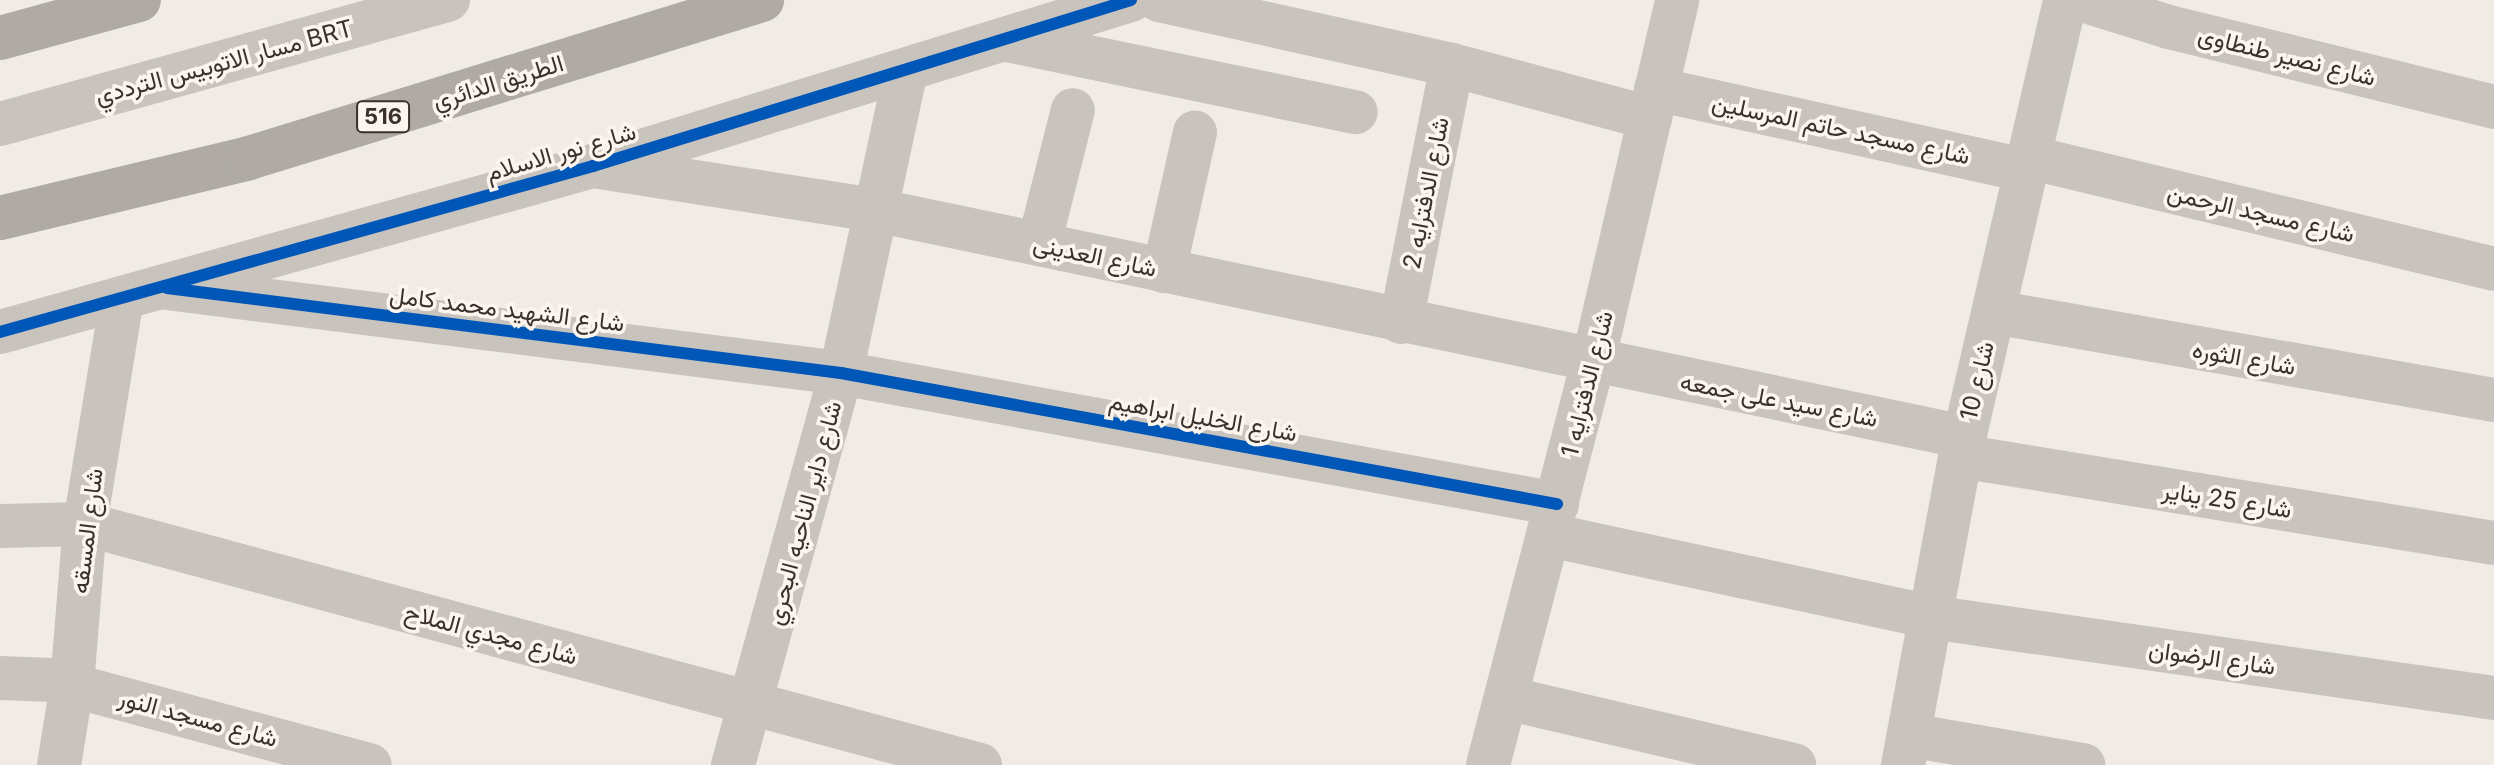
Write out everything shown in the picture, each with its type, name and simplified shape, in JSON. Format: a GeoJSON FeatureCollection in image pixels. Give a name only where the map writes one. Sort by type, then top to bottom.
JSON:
{"type":"FeatureCollection","features":[{"type":"Feature","properties":{"kind":"highway"},"geometry":{"type":"LineString","coordinates":[[0,38],[139,0]]}},
{"type":"Feature","properties":{"kind":"highway","name":"الطريق الدائري"},"geometry":{"type":"LineString","coordinates":[[0,218],[249,158],[762,0]]}},
{"type":"Feature","properties":{"kind":"street","name":"مسار الاتوبيس الترددي BRT"},"geometry":{"type":"LineString","coordinates":[[0,124],[448,0]]}},
{"type":"Feature","properties":{"kind":"street","name":"شارع نور الاسلام"},"geometry":{"type":"LineString","coordinates":[[0,332],[167,288],[593,166],[1131,0]]}},
{"type":"Feature","properties":{"kind":"street","name":"شارع مسجد حاتم المرسلين"},"geometry":{"type":"LineString","coordinates":[[1159,0],[1452,65],[1653,103],[2027,164]]}},
{"type":"Feature","properties":{"kind":"street","name":"شارع الدفترايه 1"},"geometry":{"type":"LineString","coordinates":[[1488,765],[1593,362],[1677,0]]}},
{"type":"Feature","properties":{"kind":"street","name":"شارع 10"},"geometry":{"type":"LineString","coordinates":[[1906,750],[1962,447],[2065,0]]}},
{"type":"Feature","properties":{"kind":"street","name":"شارع نصير طنطاوى"},"geometry":{"type":"LineString","coordinates":[[2082,0],[2169,27],[2494,107]]}},
{"type":"Feature","properties":{"kind":"street"},"geometry":{"type":"LineString","coordinates":[[1005,40],[1356,112]]}},
{"type":"Feature","properties":{"kind":"street","name":"شارع الدفترايه 2"},"geometry":{"type":"LineString","coordinates":[[1401,322],[1452,65]]}},
{"type":"Feature","properties":{"kind":"street","name":"شارع داير الناحيه البحري"},"geometry":{"type":"LineString","coordinates":[[733,765],[753,705],[841,373],[906,71]]}},
{"type":"Feature","properties":{"kind":"street"},"geometry":{"type":"LineString","coordinates":[[1039,244],[1073,110]]}},
{"type":"Feature","properties":{"kind":"street"},"geometry":{"type":"LineString","coordinates":[[1164,271],[1195,132]]}},
{"type":"Feature","properties":{"kind":"street","name":"شارع مسجد الرحمن"},"geometry":{"type":"LineString","coordinates":[[2027,164],[2494,269]]}},
{"type":"Feature","properties":{"kind":"street","name":"شارع العدينى"},"geometry":{"type":"LineString","coordinates":[[593,166],[875,210],[1593,362]]}},
{"type":"Feature","properties":{"kind":"street","name":"شارع الشهيد محمد كامل"},"geometry":{"type":"LineString","coordinates":[[167,288],[841,373]]}},
{"type":"Feature","properties":{"kind":"street","name":"شارع المسقه"},"geometry":{"type":"LineString","coordinates":[[59,765],[72,685],[85,524],[122,298]]}},
{"type":"Feature","properties":{"kind":"street","name":"شارع الثوره"},"geometry":{"type":"LineString","coordinates":[[1994,312],[2494,400]]}},
{"type":"Feature","properties":{"kind":"street","name":"شارع سيد على جمعه"},"geometry":{"type":"LineString","coordinates":[[1593,362],[1962,447]]}},
{"type":"Feature","properties":{"kind":"street","name":"شارع الخليل ابراهيم"},"geometry":{"type":"LineString","coordinates":[[841,373],[1553,520],[1930,617]]}},
{"type":"Feature","properties":{"kind":"street","name":"شارع 25 يناير"},"geometry":{"type":"LineString","coordinates":[[1962,447],[2494,543]]}},
{"type":"Feature","properties":{"kind":"street","name":"شارع مجدي الملاح"},"geometry":{"type":"LineString","coordinates":[[0,526],[85,524],[980,765]]}},
{"type":"Feature","properties":{"kind":"street","name":"شارع الرضوان"},"geometry":{"type":"LineString","coordinates":[[1930,617],[2494,698]]}},
{"type":"Feature","properties":{"kind":"street","name":"شارع مسجد النور"},"geometry":{"type":"LineString","coordinates":[[0,678],[72,685],[370,765]]}},
{"type":"Feature","properties":{"kind":"street"},"geometry":{"type":"LineString","coordinates":[[1506,698],[1794,765]]}},
{"type":"Feature","properties":{"kind":"street"},"geometry":{"type":"LineString","coordinates":[[1906,750],[2083,765]]}},
{"type":"Feature","properties":{"kind":"cycle path"},"geometry":{"type":"LineString","coordinates":[[0,332],[593,166],[1131,0]]}},
{"type":"Feature","properties":{"kind":"cycle path"},"geometry":{"type":"LineString","coordinates":[[167,288],[841,373],[1557,504]]}}]}
